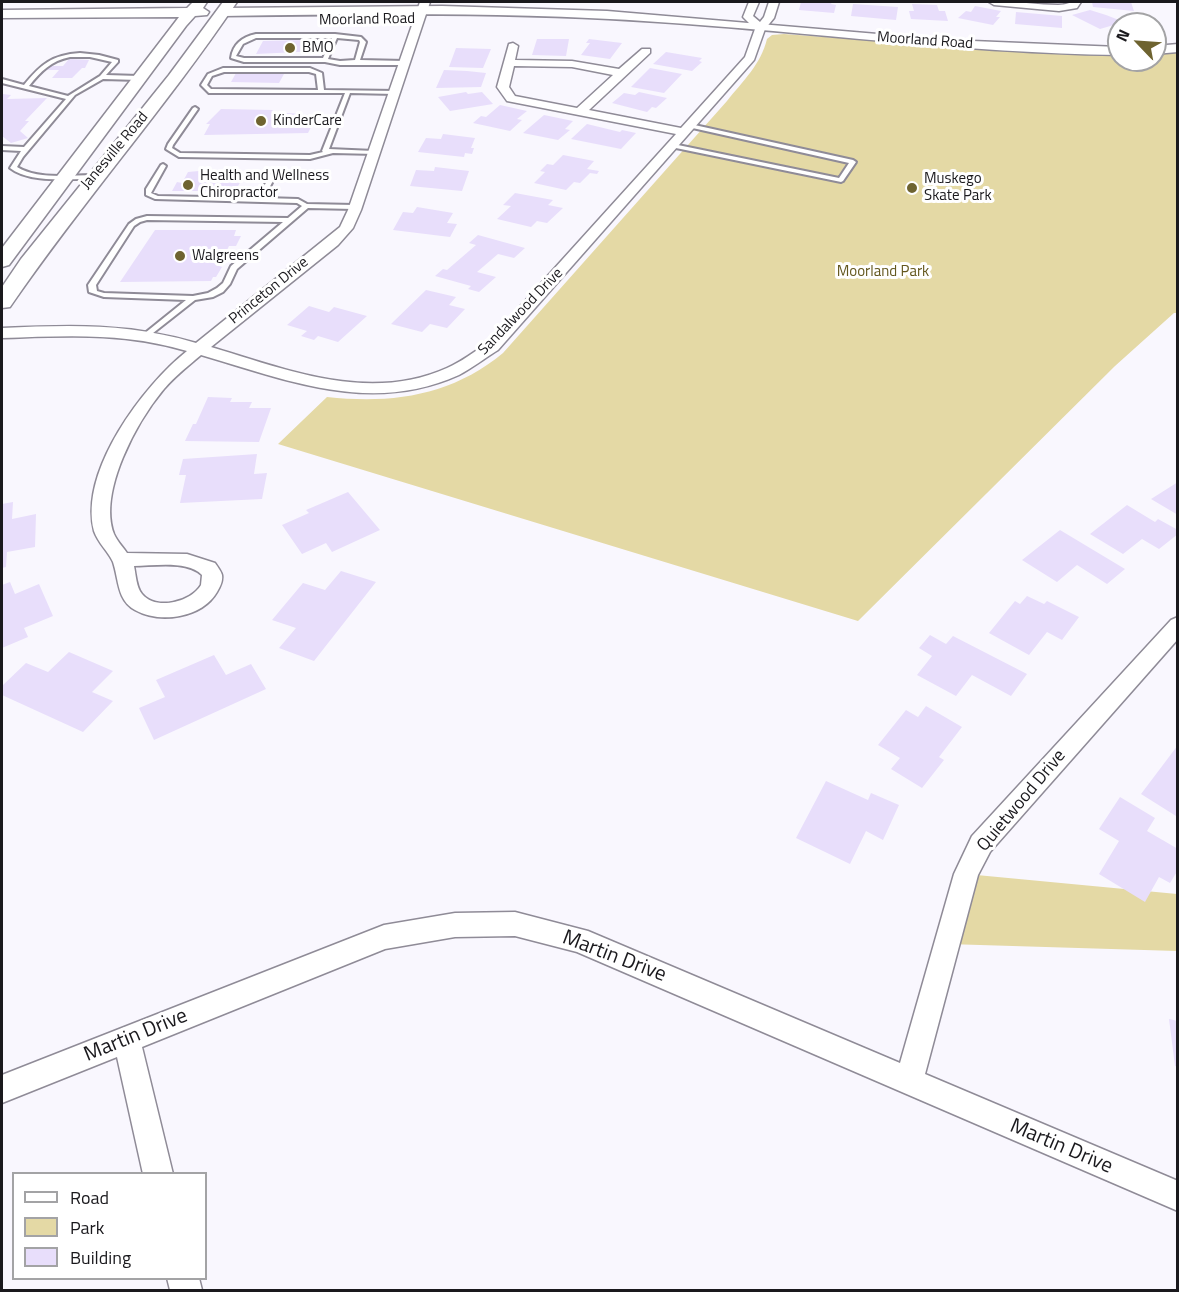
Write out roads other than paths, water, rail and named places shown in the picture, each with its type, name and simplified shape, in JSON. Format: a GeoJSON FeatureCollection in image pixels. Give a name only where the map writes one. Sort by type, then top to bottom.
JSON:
{"type":"FeatureCollection","features":[{"type":"Feature","properties":{"kind":"main road","name":"Moorland Road"},"geometry":{"type":"LineString","coordinates":[[2,25],[191,12]]}},
{"type":"Feature","properties":{"kind":"main road","name":"Janesville Road"},"geometry":{"type":"LineString","coordinates":[[2,261],[191,12]]}},
{"type":"Feature","properties":{"kind":"main road","name":"Moorland Road"},"geometry":{"type":"LineString","coordinates":[[2,14],[222,12]]}},
{"type":"Feature","properties":{"kind":"main road","name":"Janesville Road"},"geometry":{"type":"LineString","coordinates":[[2,302],[76,198],[161,97],[222,12]]}},
{"type":"Feature","properties":{"kind":"street"},"geometry":{"type":"LineString","coordinates":[[754,2],[748,17],[760,28]]}},
{"type":"Feature","properties":{"kind":"street","name":"Sandalwood Drive"},"geometry":{"type":"LineString","coordinates":[[2,333],[96,332],[148,335],[330,387],[368,390],[399,389],[434,381],[467,366],[492,347],[673,146],[750,58],[760,28],[769,18],[774,2]]}},
{"type":"Feature","properties":{"kind":"street"},"geometry":{"type":"LineString","coordinates":[[994,2],[1059,8],[1073,6],[1076,2]]}},
{"type":"Feature","properties":{"kind":"street","name":"Moorland Road"},"geometry":{"type":"LineString","coordinates":[[222,12],[422,10],[582,20],[732,25],[1021,48],[1107,51]]}},
{"type":"Feature","properties":{"kind":"street","name":"Princeton Drive"},"geometry":{"type":"LineString","coordinates":[[122,560],[109,543],[103,526],[105,496],[113,462],[121,441],[147,399],[174,369],[346,229],[422,10]]}},
{"type":"Feature","properties":{"kind":"street"},"geometry":{"type":"LineString","coordinates":[[513,46],[503,87],[511,99],[688,129]]}},
{"type":"Feature","properties":{"kind":"street"},"geometry":{"type":"LineString","coordinates":[[580,112],[646,51]]}},
{"type":"Feature","properties":{"kind":"street"},"geometry":{"type":"LineString","coordinates":[[509,63],[572,64],[621,73]]}},
{"type":"Feature","properties":{"kind":"street","name":"Quietwood Drive"},"geometry":{"type":"LineString","coordinates":[[909,1082],[966,874],[981,844],[1178,625]]}},
{"type":"Feature","properties":{"kind":"street","name":"Martin Drive"},"geometry":{"type":"LineString","coordinates":[[2,1089],[384,937],[455,925],[515,924],[579,940],[1178,1196]]}},
{"type":"Feature","properties":{"kind":"street"},"geometry":{"type":"LineString","coordinates":[[127,1041],[158,1172]]}},
{"type":"Feature","properties":{"kind":"lane"},"geometry":{"type":"LineString","coordinates":[[357,62],[363,42],[361,39],[335,36],[249,37],[240,42],[233,54],[237,59],[244,60],[405,63]]}},
{"type":"Feature","properties":{"kind":"lane"},"geometry":{"type":"LineString","coordinates":[[325,60],[335,36]]}},
{"type":"Feature","properties":{"kind":"lane"},"geometry":{"type":"LineString","coordinates":[[25,87],[45,64],[60,58],[75,56],[108,58],[116,62],[102,77],[69,98],[14,164],[18,173],[94,177]]}},
{"type":"Feature","properties":{"kind":"lane"},"geometry":{"type":"LineString","coordinates":[[321,92],[319,73],[310,70],[215,71],[204,85],[209,91],[321,92],[395,92]]}},
{"type":"Feature","properties":{"kind":"lane"},"geometry":{"type":"LineString","coordinates":[[102,77],[140,78]]}},
{"type":"Feature","properties":{"kind":"lane"},"geometry":{"type":"LineString","coordinates":[[2,81],[69,98]]}},
{"type":"Feature","properties":{"kind":"lane"},"geometry":{"type":"LineString","coordinates":[[330,153],[325,151],[326,146],[348,92]]}},
{"type":"Feature","properties":{"kind":"lane"},"geometry":{"type":"LineString","coordinates":[[195,109],[170,145],[170,149],[174,152],[187,155],[296,157],[330,153],[374,153]]}},
{"type":"Feature","properties":{"kind":"lane"},"geometry":{"type":"LineString","coordinates":[[673,146],[841,180],[853,162],[688,129]]}},
{"type":"Feature","properties":{"kind":"lane"},"geometry":{"type":"LineString","coordinates":[[2,148],[26,149]]}},
{"type":"Feature","properties":{"kind":"lane"},"geometry":{"type":"LineString","coordinates":[[163,166],[148,194],[157,198],[298,201],[306,206],[354,207]]}},
{"type":"Feature","properties":{"kind":"lane"},"geometry":{"type":"LineString","coordinates":[[260,201],[274,173]]}},
{"type":"Feature","properties":{"kind":"lane"},"geometry":{"type":"LineString","coordinates":[[290,220],[147,218],[138,220],[131,225],[92,285],[93,292],[104,295],[192,298],[210,295],[226,284],[234,268],[290,220],[306,206]]}},
{"type":"Feature","properties":{"kind":"lane"},"geometry":{"type":"LineString","coordinates":[[148,335],[192,298]]}},
{"type":"Feature","properties":{"kind":"place","name":"BMO"},"geometry":{"type":"Point","coordinates":[290,48]}},
{"type":"Feature","properties":{"kind":"place","name":"KinderCare"},"geometry":{"type":"Point","coordinates":[261,121]}},
{"type":"Feature","properties":{"kind":"place","name":"Health and Wellness Chiropractor"},"geometry":{"type":"Point","coordinates":[188,185]}},
{"type":"Feature","properties":{"kind":"place","name":"Muskego Skate Park"},"geometry":{"type":"Point","coordinates":[912,188]}},
{"type":"Feature","properties":{"kind":"place","name":"Walgreens"},"geometry":{"type":"Point","coordinates":[180,256]}},
{"type":"Feature","properties":{"kind":"park label","name":"Moorland Park"},"geometry":{"type":"Point","coordinates":[883,272]}}]}
